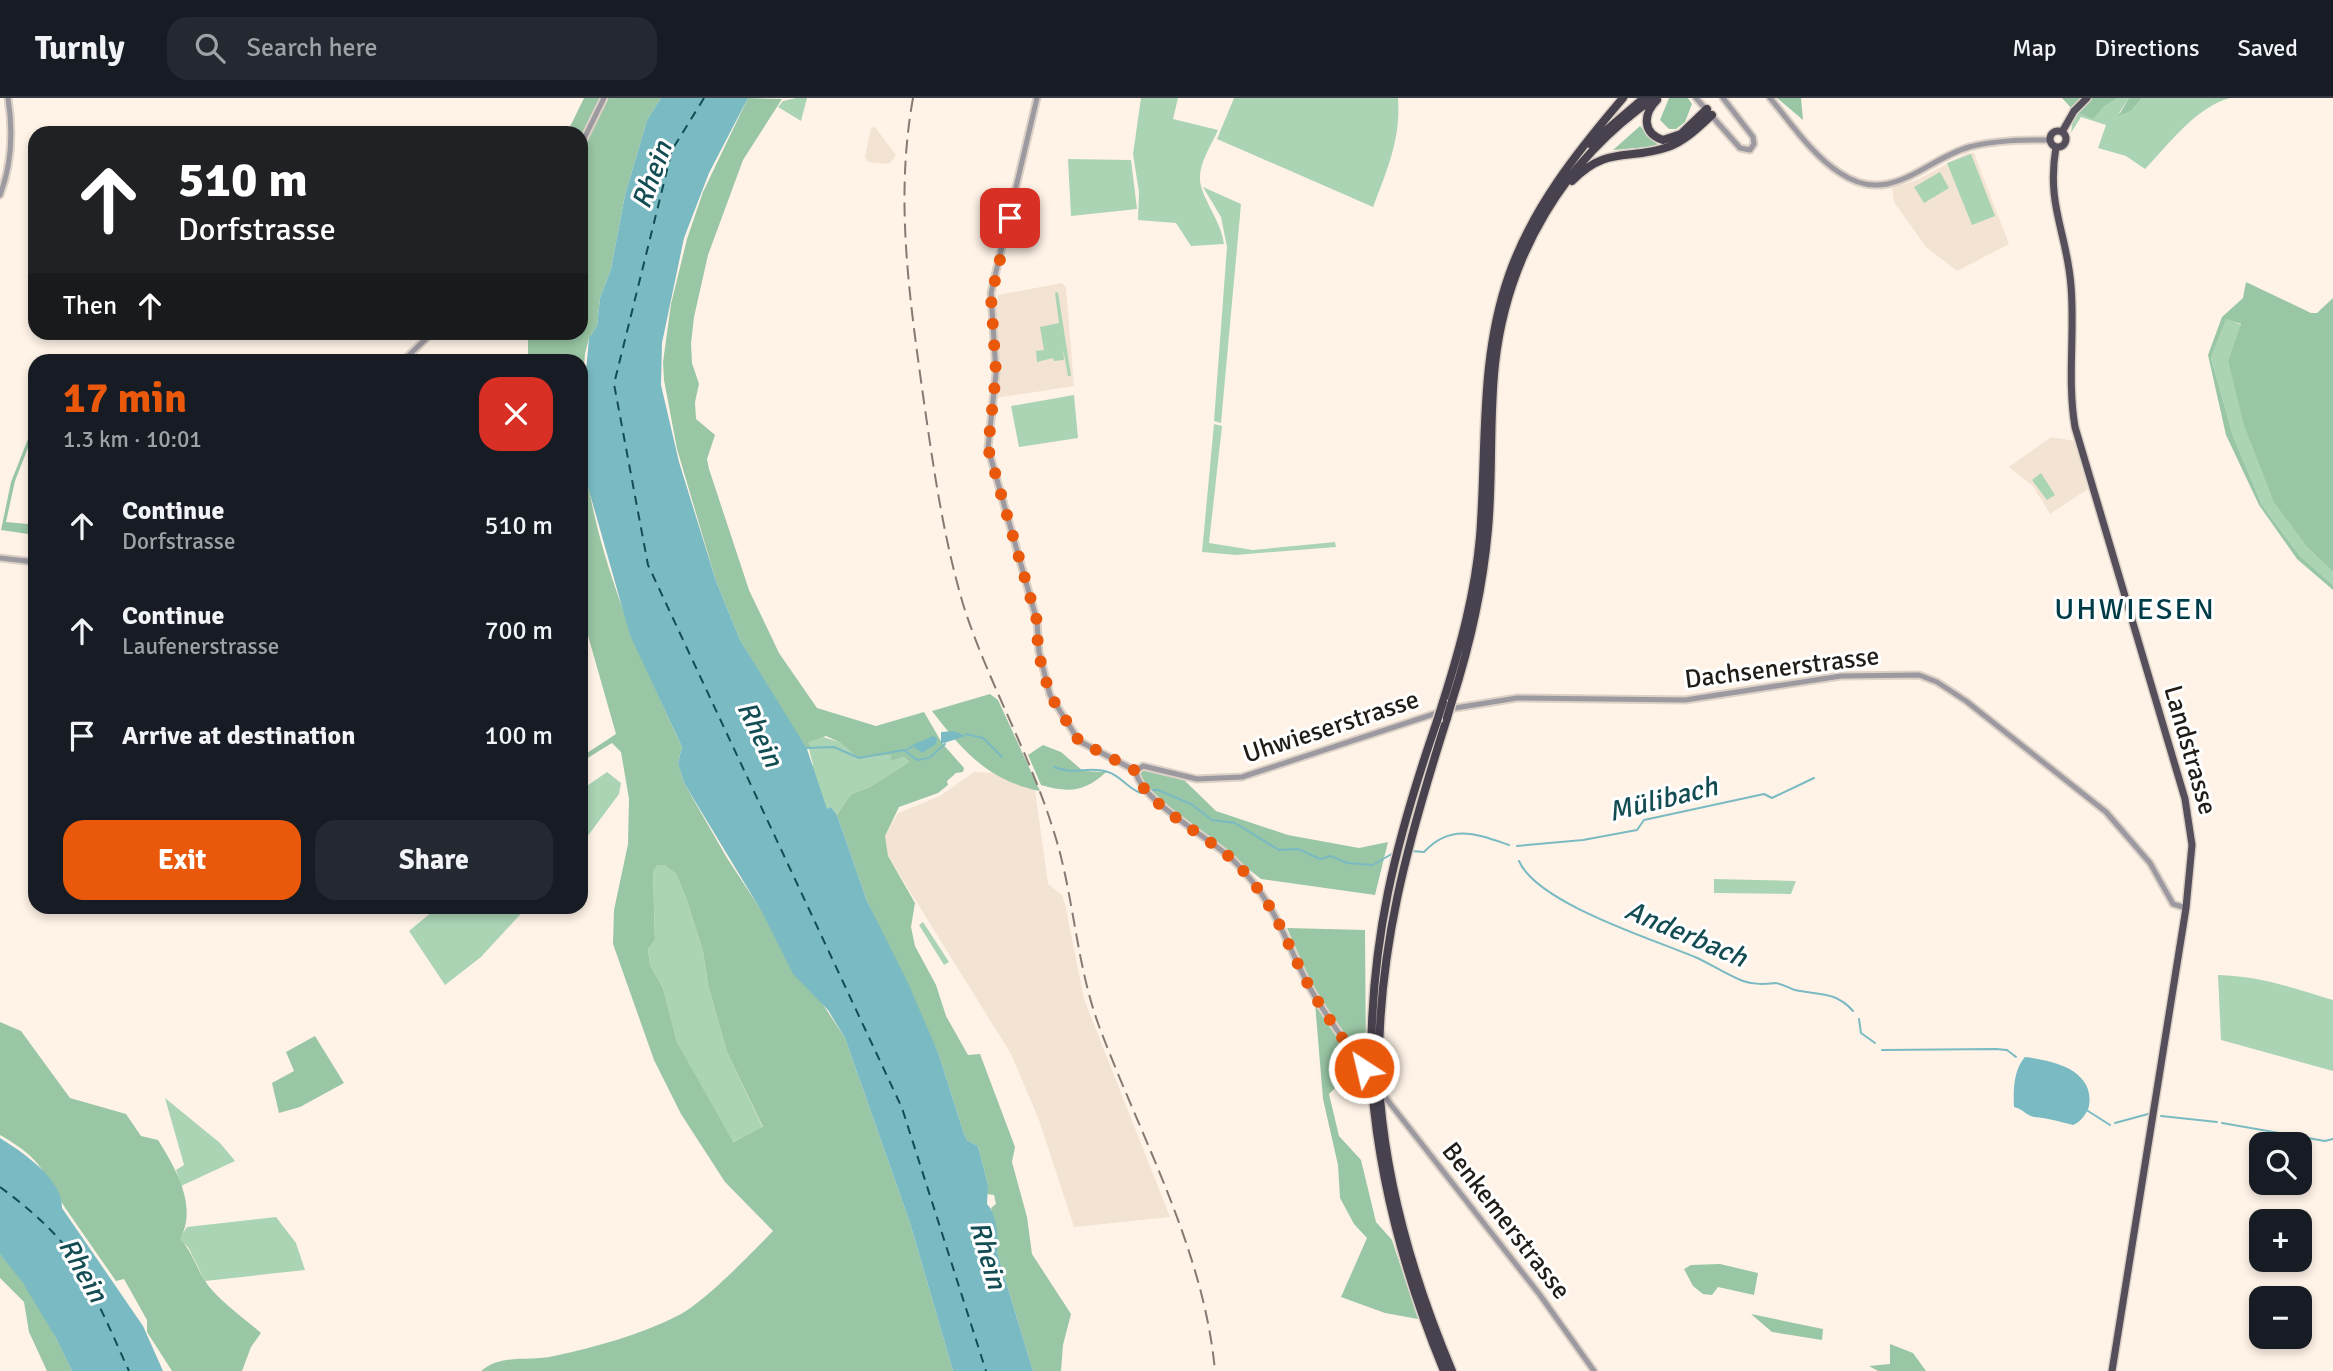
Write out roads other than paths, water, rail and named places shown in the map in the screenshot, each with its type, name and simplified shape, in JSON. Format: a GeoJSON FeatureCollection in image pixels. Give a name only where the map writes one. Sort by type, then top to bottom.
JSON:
{"type":"FeatureCollection","features":[{"type":"Feature","properties":{"kind":"highway"},"geometry":{"type":"LineString","coordinates":[[1452,1371],[1419,1286],[1400,1221],[1387,1155],[1383,1098],[1368,1070],[1373,981],[1386,889],[1407,809],[1437,721],[1451,703],[1476,565],[1486,392],[1495,326],[1519,249],[1551,192],[1580,149],[1623,98]]}},
{"type":"Feature","properties":{"kind":"highway"},"geometry":{"type":"LineString","coordinates":[[1551,192],[1595,139],[1644,98]]}},
{"type":"Feature","properties":{"kind":"highway"},"geometry":{"type":"LineString","coordinates":[[1656,99],[1646,114],[1646,125],[1652,135],[1663,140],[1681,134],[1709,112]]}},
{"type":"Feature","properties":{"kind":"highway"},"geometry":{"type":"LineString","coordinates":[[1444,1371],[1412,1286],[1393,1222],[1378,1142],[1376,1085],[1381,994],[1397,891],[1419,806],[1474,623],[1490,514],[1495,366],[1500,334],[1519,264],[1543,216],[1591,151],[1656,99]]}},
{"type":"Feature","properties":{"kind":"highway"},"geometry":{"type":"LineString","coordinates":[[1543,216],[1572,181],[1592,164],[1616,154],[1672,145],[1709,112]]}},
{"type":"Feature","properties":{"kind":"main road"},"geometry":{"type":"LineString","coordinates":[[2056,147],[2050,139],[2055,132],[2062,132],[2076,109],[2087,98]]}},
{"type":"Feature","properties":{"kind":"main road","name":"Landstrasse"},"geometry":{"type":"LineString","coordinates":[[2062,132],[2066,142],[2056,147],[2052,191],[2071,283],[2073,415],[2112,559],[2188,811],[2192,858],[2112,1371]]}},
{"type":"Feature","properties":{"kind":"street"},"geometry":{"type":"LineString","coordinates":[[0,195],[10,157],[12,120],[8,98]]}},
{"type":"Feature","properties":{"kind":"street"},"geometry":{"type":"LineString","coordinates":[[588,131],[604,98]]}},
{"type":"Feature","properties":{"kind":"street"},"geometry":{"type":"LineString","coordinates":[[1037,98],[991,293],[996,373],[988,448],[1037,621],[1038,652],[1045,681],[1056,709],[1075,737],[1136,771],[1140,783],[1152,797],[1223,851],[1259,889],[1285,929],[1316,998],[1368,1070]]}},
{"type":"Feature","properties":{"kind":"street"},"geometry":{"type":"LineString","coordinates":[[1696,98],[1740,148],[1747,150],[1753,147],[1752,135],[1723,98]]}},
{"type":"Feature","properties":{"kind":"street"},"geometry":{"type":"LineString","coordinates":[[1770,98],[1831,167],[1850,179],[1863,183],[1899,183],[1949,155],[1975,146],[2011,140],[2050,139]]}},
{"type":"Feature","properties":{"kind":"street"},"geometry":{"type":"LineString","coordinates":[[410,354],[425,340]]}},
{"type":"Feature","properties":{"kind":"street"},"geometry":{"type":"LineString","coordinates":[[0,558],[28,561]]}},
{"type":"Feature","properties":{"kind":"street","name":"Dachsenerstrasse"},"geometry":{"type":"LineString","coordinates":[[1451,703],[1537,697],[1685,700],[1841,676],[1919,675],[1944,686],[1966,701],[2106,812],[2150,863],[2173,904],[2186,908]]}},
{"type":"Feature","properties":{"kind":"street","name":"Uhwieserstrasse"},"geometry":{"type":"LineString","coordinates":[[1136,771],[1143,766],[1197,779],[1242,778],[1451,703]]}},
{"type":"Feature","properties":{"kind":"street","name":"Benkemerstrasse"},"geometry":{"type":"LineString","coordinates":[[1383,1098],[1541,1295],[1594,1371]]}},
{"type":"Feature","properties":{"kind":"water","name":"Rhein"},"geometry":{"type":"Polygon","coordinates":[[[661,98],[748,98],[709,173],[684,238],[662,343],[661,385],[679,462],[716,581],[740,640],[807,749],[827,809],[831,807],[837,815],[867,901],[908,983],[939,1055],[964,1134],[967,1140],[978,1146],[988,1185],[987,1204],[996,1227],[997,1252],[1033,1371],[953,1371],[910,1223],[845,1038],[828,1010],[793,974],[762,912],[684,783],[678,763],[682,747],[630,635],[588,487],[588,354],[589,338],[597,326],[600,298],[611,269],[625,195],[647,120],[661,98]]]}},
{"type":"Feature","properties":{"kind":"water"},"geometry":{"type":"Polygon","coordinates":[[[954,731],[966,736],[941,744],[941,732],[954,731]]]}},
{"type":"Feature","properties":{"kind":"water"},"geometry":{"type":"Polygon","coordinates":[[[933,736],[937,738],[936,744],[922,753],[912,745],[933,736]]]}},
{"type":"Feature","properties":{"kind":"water"},"geometry":{"type":"Polygon","coordinates":[[[2025,1057],[2058,1064],[2078,1075],[2085,1083],[2089,1093],[2089,1106],[2078,1122],[2073,1125],[2034,1117],[2014,1107],[2015,1080],[2018,1067],[2025,1057]]]}},
{"type":"Feature","properties":{"kind":"water","name":"Rhein"},"geometry":{"type":"Polygon","coordinates":[[[0,1138],[38,1166],[55,1186],[62,1208],[143,1326],[163,1371],[72,1371],[23,1283],[0,1254],[0,1138]]]}},
{"type":"Feature","properties":{"kind":"waterway","name":"Mülibach"},"geometry":{"type":"LineString","coordinates":[[966,734],[983,738],[1002,757]]}},
{"type":"Feature","properties":{"kind":"waterway","name":"Mülibach"},"geometry":{"type":"LineString","coordinates":[[805,748],[834,747],[859,758],[904,750],[917,760],[929,758],[945,744]]}},
{"type":"Feature","properties":{"kind":"waterway"},"geometry":{"type":"LineString","coordinates":[[905,751],[913,746]]}},
{"type":"Feature","properties":{"kind":"waterway","name":"Mülibach"},"geometry":{"type":"LineString","coordinates":[[1054,767],[1069,771],[1108,772],[1141,793]]}},
{"type":"Feature","properties":{"kind":"waterway","name":"Mülibach"},"geometry":{"type":"LineString","coordinates":[[1517,846],[1583,840],[1637,830],[1644,820],[1764,794],[1772,798],[1814,778]]}},
{"type":"Feature","properties":{"kind":"waterway","name":"Mülibach"},"geometry":{"type":"LineString","coordinates":[[1150,790],[1158,790],[1191,804],[1212,820],[1235,823],[1279,850],[1298,849],[1320,859],[1331,856],[1347,863],[1373,865],[1395,852]]}},
{"type":"Feature","properties":{"kind":"waterway","name":"Mülibach"},"geometry":{"type":"LineString","coordinates":[[1411,851],[1424,852],[1434,843],[1454,834],[1486,837],[1509,845]]}},
{"type":"Feature","properties":{"kind":"waterway","name":"Anderbach"},"geometry":{"type":"LineString","coordinates":[[1519,861],[1530,876],[1548,891],[1598,918],[1695,957],[1743,981],[1755,984],[1777,983],[1795,990],[1826,995],[1840,1000],[1853,1011]]}},
{"type":"Feature","properties":{"kind":"waterway","name":"Anderbach"},"geometry":{"type":"LineString","coordinates":[[1859,1019],[1861,1033],[1875,1043]]}},
{"type":"Feature","properties":{"kind":"waterway","name":"Anderbach"},"geometry":{"type":"LineString","coordinates":[[1882,1050],[1996,1049],[2007,1050],[2016,1057]]}},
{"type":"Feature","properties":{"kind":"waterway"},"geometry":{"type":"LineString","coordinates":[[2088,1111],[2110,1125]]}},
{"type":"Feature","properties":{"kind":"waterway","name":"Mülibach"},"geometry":{"type":"LineString","coordinates":[[2115,1123],[2148,1114]]}},
{"type":"Feature","properties":{"kind":"waterway","name":"Mülibach"},"geometry":{"type":"LineString","coordinates":[[2161,1116],[2217,1122]]}},
{"type":"Feature","properties":{"kind":"waterway","name":"Mülibach"},"geometry":{"type":"LineString","coordinates":[[2222,1123],[2325,1141],[2333,1139]]}},
{"type":"Feature","properties":{"kind":"railway"},"geometry":{"type":"LineString","coordinates":[[913,98],[905,173],[909,283],[931,448],[950,552],[973,632],[1052,826],[1091,1001],[1185,1238],[1209,1326],[1215,1371]]}},
{"type":"Feature","properties":{"kind":"district","name":"UHWIESEN"},"geometry":{"type":"Point","coordinates":[2135,609]}}]}
